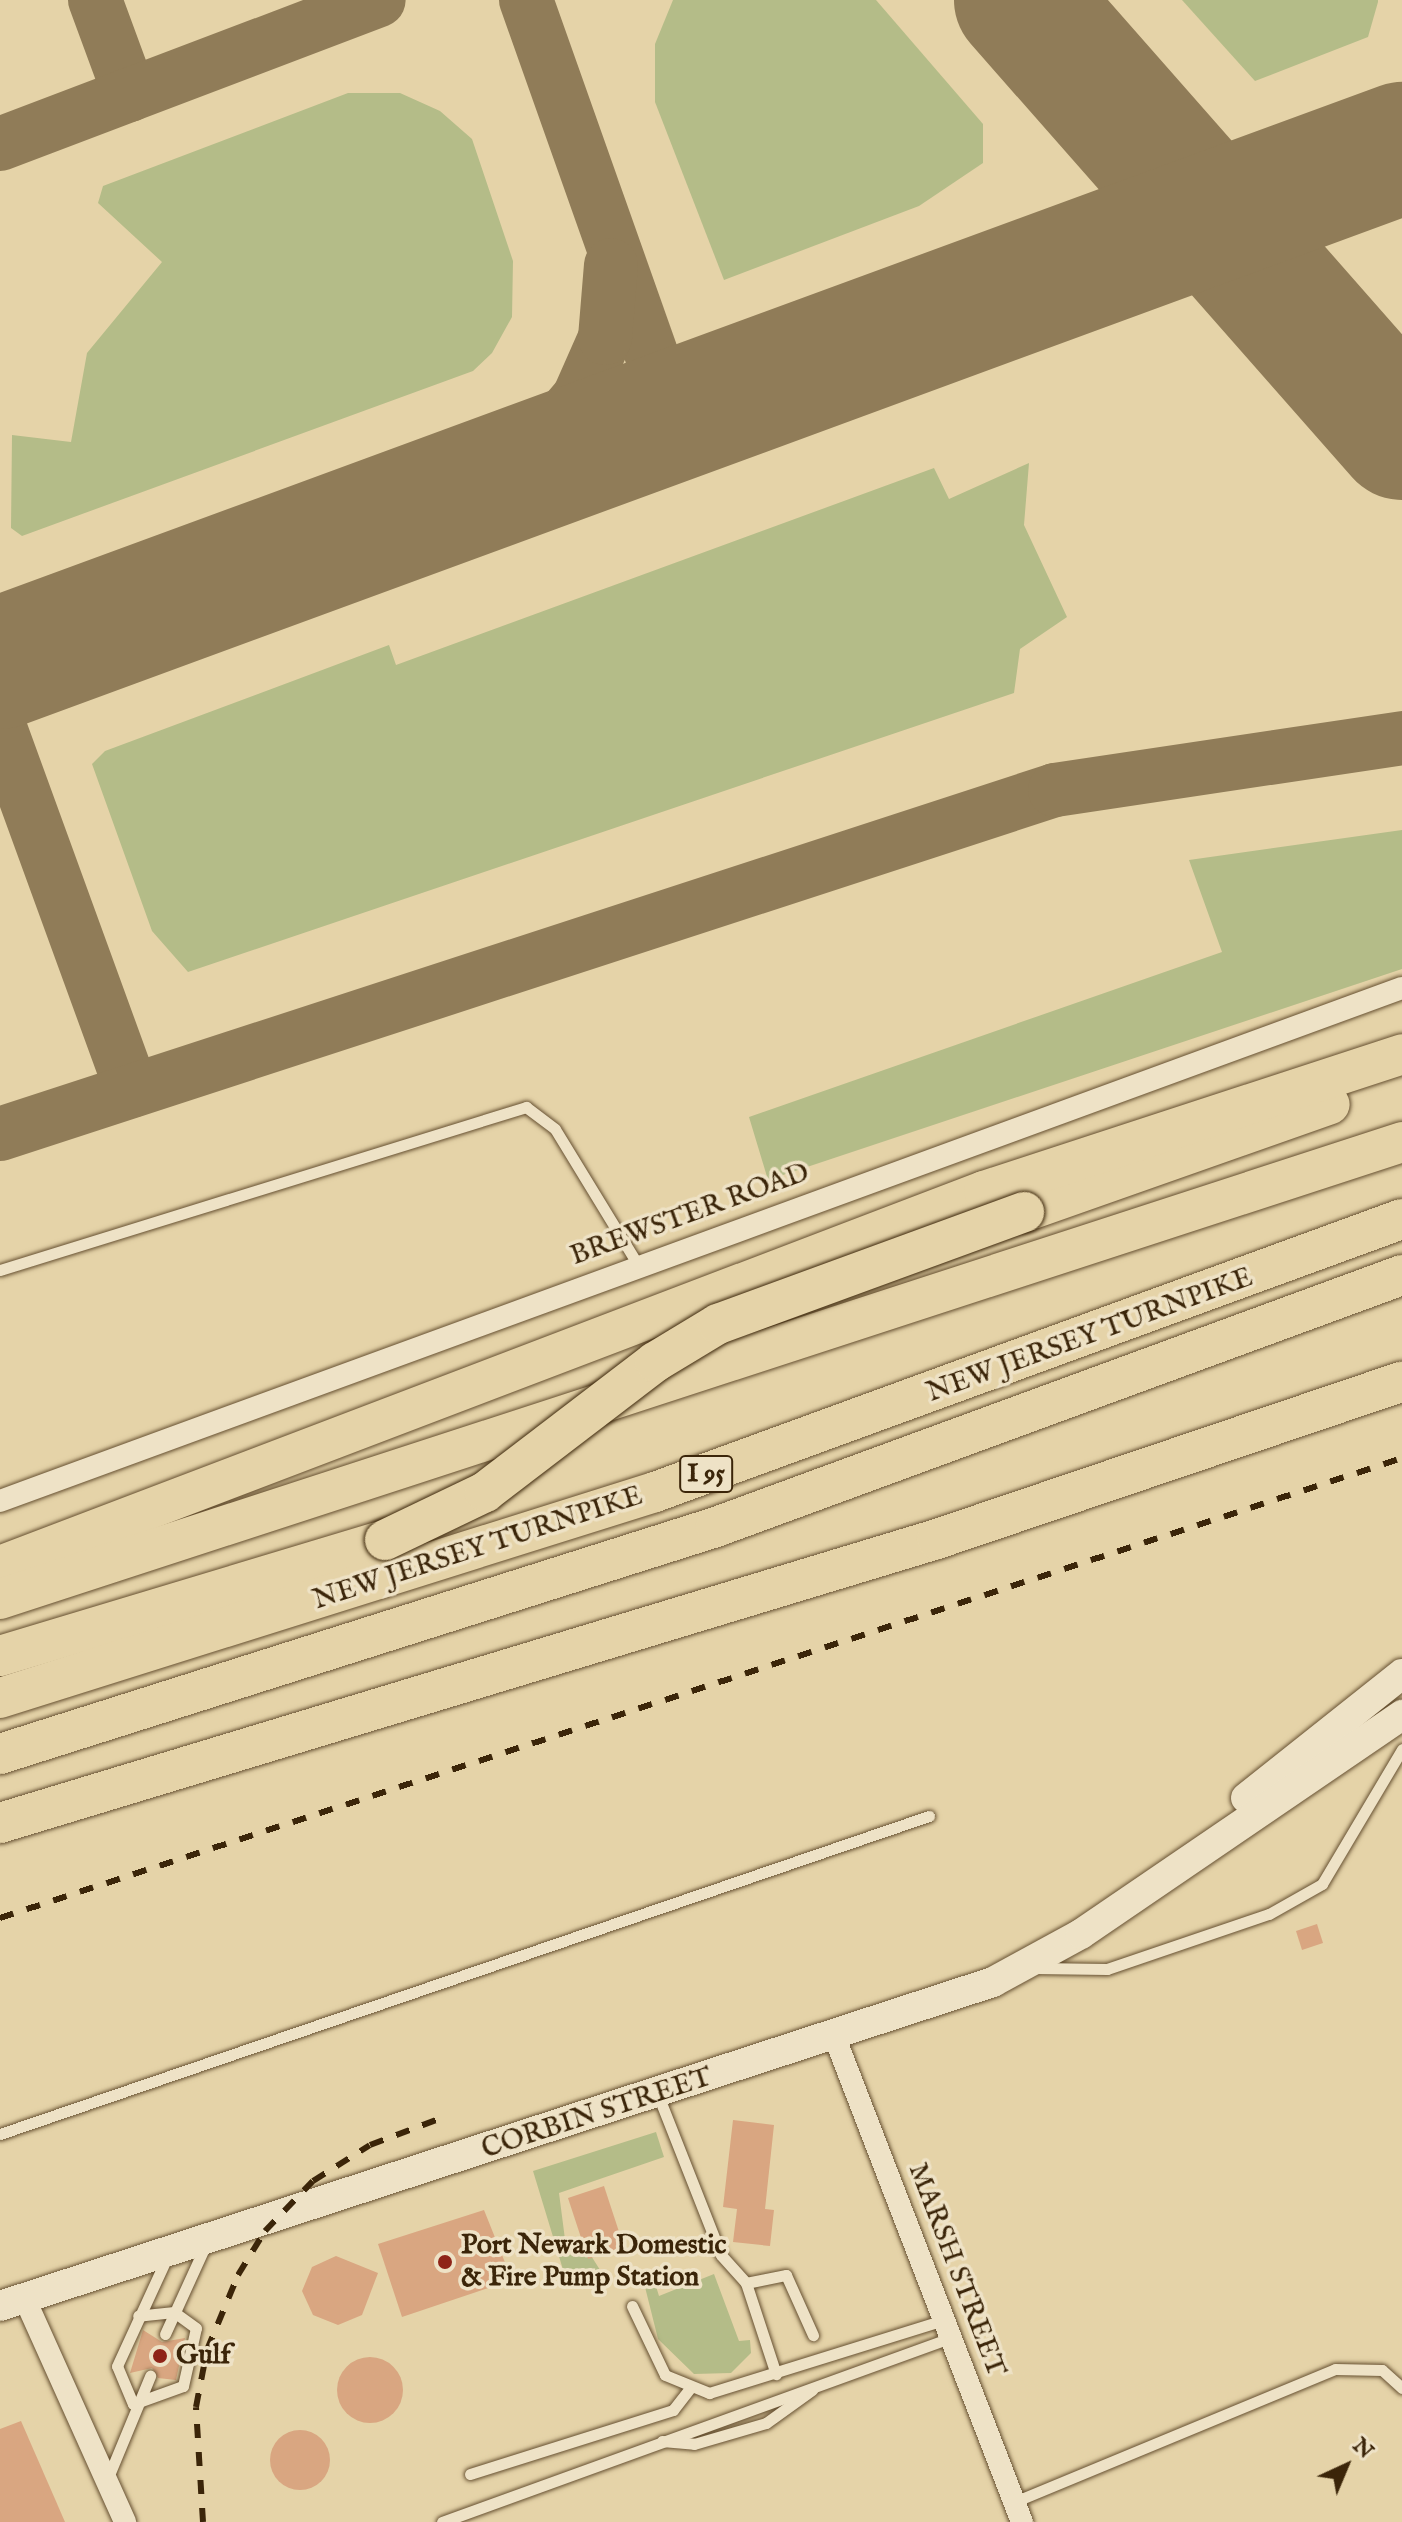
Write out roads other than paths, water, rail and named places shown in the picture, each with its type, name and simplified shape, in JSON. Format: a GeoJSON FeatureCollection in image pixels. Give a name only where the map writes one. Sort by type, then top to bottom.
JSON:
{"type":"FeatureCollection","features":[{"type":"Feature","properties":{"kind":"highway"},"geometry":{"type":"LineString","coordinates":[[0,1566],[984,1191],[1402,1054]]}},
{"type":"Feature","properties":{"kind":"highway"},"geometry":{"type":"LineString","coordinates":[[0,1656],[385,1540],[496,1484],[655,1362],[718,1324],[1402,1078]]}},
{"type":"Feature","properties":{"kind":"highway"},"geometry":{"type":"LineString","coordinates":[[0,1599],[1402,1142]]}},
{"type":"Feature","properties":{"kind":"highway","name":"NEW JERSEY TURNPIKE"},"geometry":{"type":"LineString","coordinates":[[0,1698],[655,1492],[1402,1219]]}},
{"type":"Feature","properties":{"kind":"highway","name":"NEW JERSEY TURNPIKE"},"geometry":{"type":"LineString","coordinates":[[0,1754],[716,1527],[1230,1342],[1402,1275]]}},
{"type":"Feature","properties":{"kind":"highway"},"geometry":{"type":"LineString","coordinates":[[1230,1342],[1342,1321],[1402,1301]]}},
{"type":"Feature","properties":{"kind":"highway"},"geometry":{"type":"LineString","coordinates":[[0,1823],[937,1539],[1402,1382]]}},
{"type":"Feature","properties":{"kind":"highway"},"geometry":{"type":"LineString","coordinates":[[1293,1420],[1402,1406]]}},
{"type":"Feature","properties":{"kind":"main road","name":"CORBIN STREET"},"geometry":{"type":"LineString","coordinates":[[1170,1872],[1234,1808],[1402,1674]]}},
{"type":"Feature","properties":{"kind":"main road","name":"CORBIN STREET"},"geometry":{"type":"LineString","coordinates":[[12,2302],[835,2038],[1022,1968],[1402,1715]]}},
{"type":"Feature","properties":{"kind":"street","name":"BREWSTER ROAD"},"geometry":{"type":"LineString","coordinates":[[0,1501],[1402,988]]}},
{"type":"Feature","properties":{"kind":"street","name":"MARSH STREET"},"geometry":{"type":"LineString","coordinates":[[835,2038],[1018,2512]]}},
{"type":"Feature","properties":{"kind":"street"},"geometry":{"type":"LineString","coordinates":[[12,2302],[107,2481],[125,2522]]}},
{"type":"Feature","properties":{"kind":"lane"},"geometry":{"type":"LineString","coordinates":[[0,1270],[526,1107],[555,1129],[638,1265]]}},
{"type":"Feature","properties":{"kind":"lane"},"geometry":{"type":"LineString","coordinates":[[1022,1968],[1107,1969],[1287,1903],[1322,1884],[1350,1846],[1402,1749]]}},
{"type":"Feature","properties":{"kind":"lane"},"geometry":{"type":"LineString","coordinates":[[0,2134],[929,1816]]}},
{"type":"Feature","properties":{"kind":"lane"},"geometry":{"type":"LineString","coordinates":[[658,2095],[721,2255],[746,2283],[776,2374]]}},
{"type":"Feature","properties":{"kind":"lane"},"geometry":{"type":"LineString","coordinates":[[165,2334],[209,2238]]}},
{"type":"Feature","properties":{"kind":"lane"},"geometry":{"type":"LineString","coordinates":[[133,2404],[117,2366],[170,2250]]}},
{"type":"Feature","properties":{"kind":"lane"},"geometry":{"type":"LineString","coordinates":[[746,2283],[786,2275],[813,2335]]}},
{"type":"Feature","properties":{"kind":"lane"},"geometry":{"type":"LineString","coordinates":[[632,2306],[657,2366],[690,2388],[709,2393],[946,2329]]}},
{"type":"Feature","properties":{"kind":"lane"},"geometry":{"type":"LineString","coordinates":[[133,2404],[183,2386],[196,2328],[174,2312],[138,2316]]}},
{"type":"Feature","properties":{"kind":"lane"},"geometry":{"type":"LineString","coordinates":[[442,2522],[823,2382],[946,2329]]}},
{"type":"Feature","properties":{"kind":"lane"},"geometry":{"type":"LineString","coordinates":[[1018,2512],[1335,2369],[1382,2370],[1402,2388]]}},
{"type":"Feature","properties":{"kind":"lane"},"geometry":{"type":"LineString","coordinates":[[107,2481],[133,2404],[150,2376]]}},
{"type":"Feature","properties":{"kind":"lane"},"geometry":{"type":"LineString","coordinates":[[658,2441],[694,2444],[766,2423],[823,2382]]}},
{"type":"Feature","properties":{"kind":"lane"},"geometry":{"type":"LineString","coordinates":[[470,2474],[673,2410],[690,2388]]}},
{"type":"Feature","properties":{"kind":"railway"},"geometry":{"type":"LineString","coordinates":[[0,1918],[1402,1458]]}},
{"type":"Feature","properties":{"kind":"railway"},"geometry":{"type":"LineString","coordinates":[[203,2522],[196,2407],[207,2350],[238,2275],[265,2231],[313,2181],[370,2145],[436,2120]]}},
{"type":"Feature","properties":{"kind":"place","name":"Port Newark Domestic & Fire Pump Station"},"geometry":{"type":"Point","coordinates":[445,2262]}},
{"type":"Feature","properties":{"kind":"place","name":"Gulf"},"geometry":{"type":"Point","coordinates":[160,2356]}}]}
